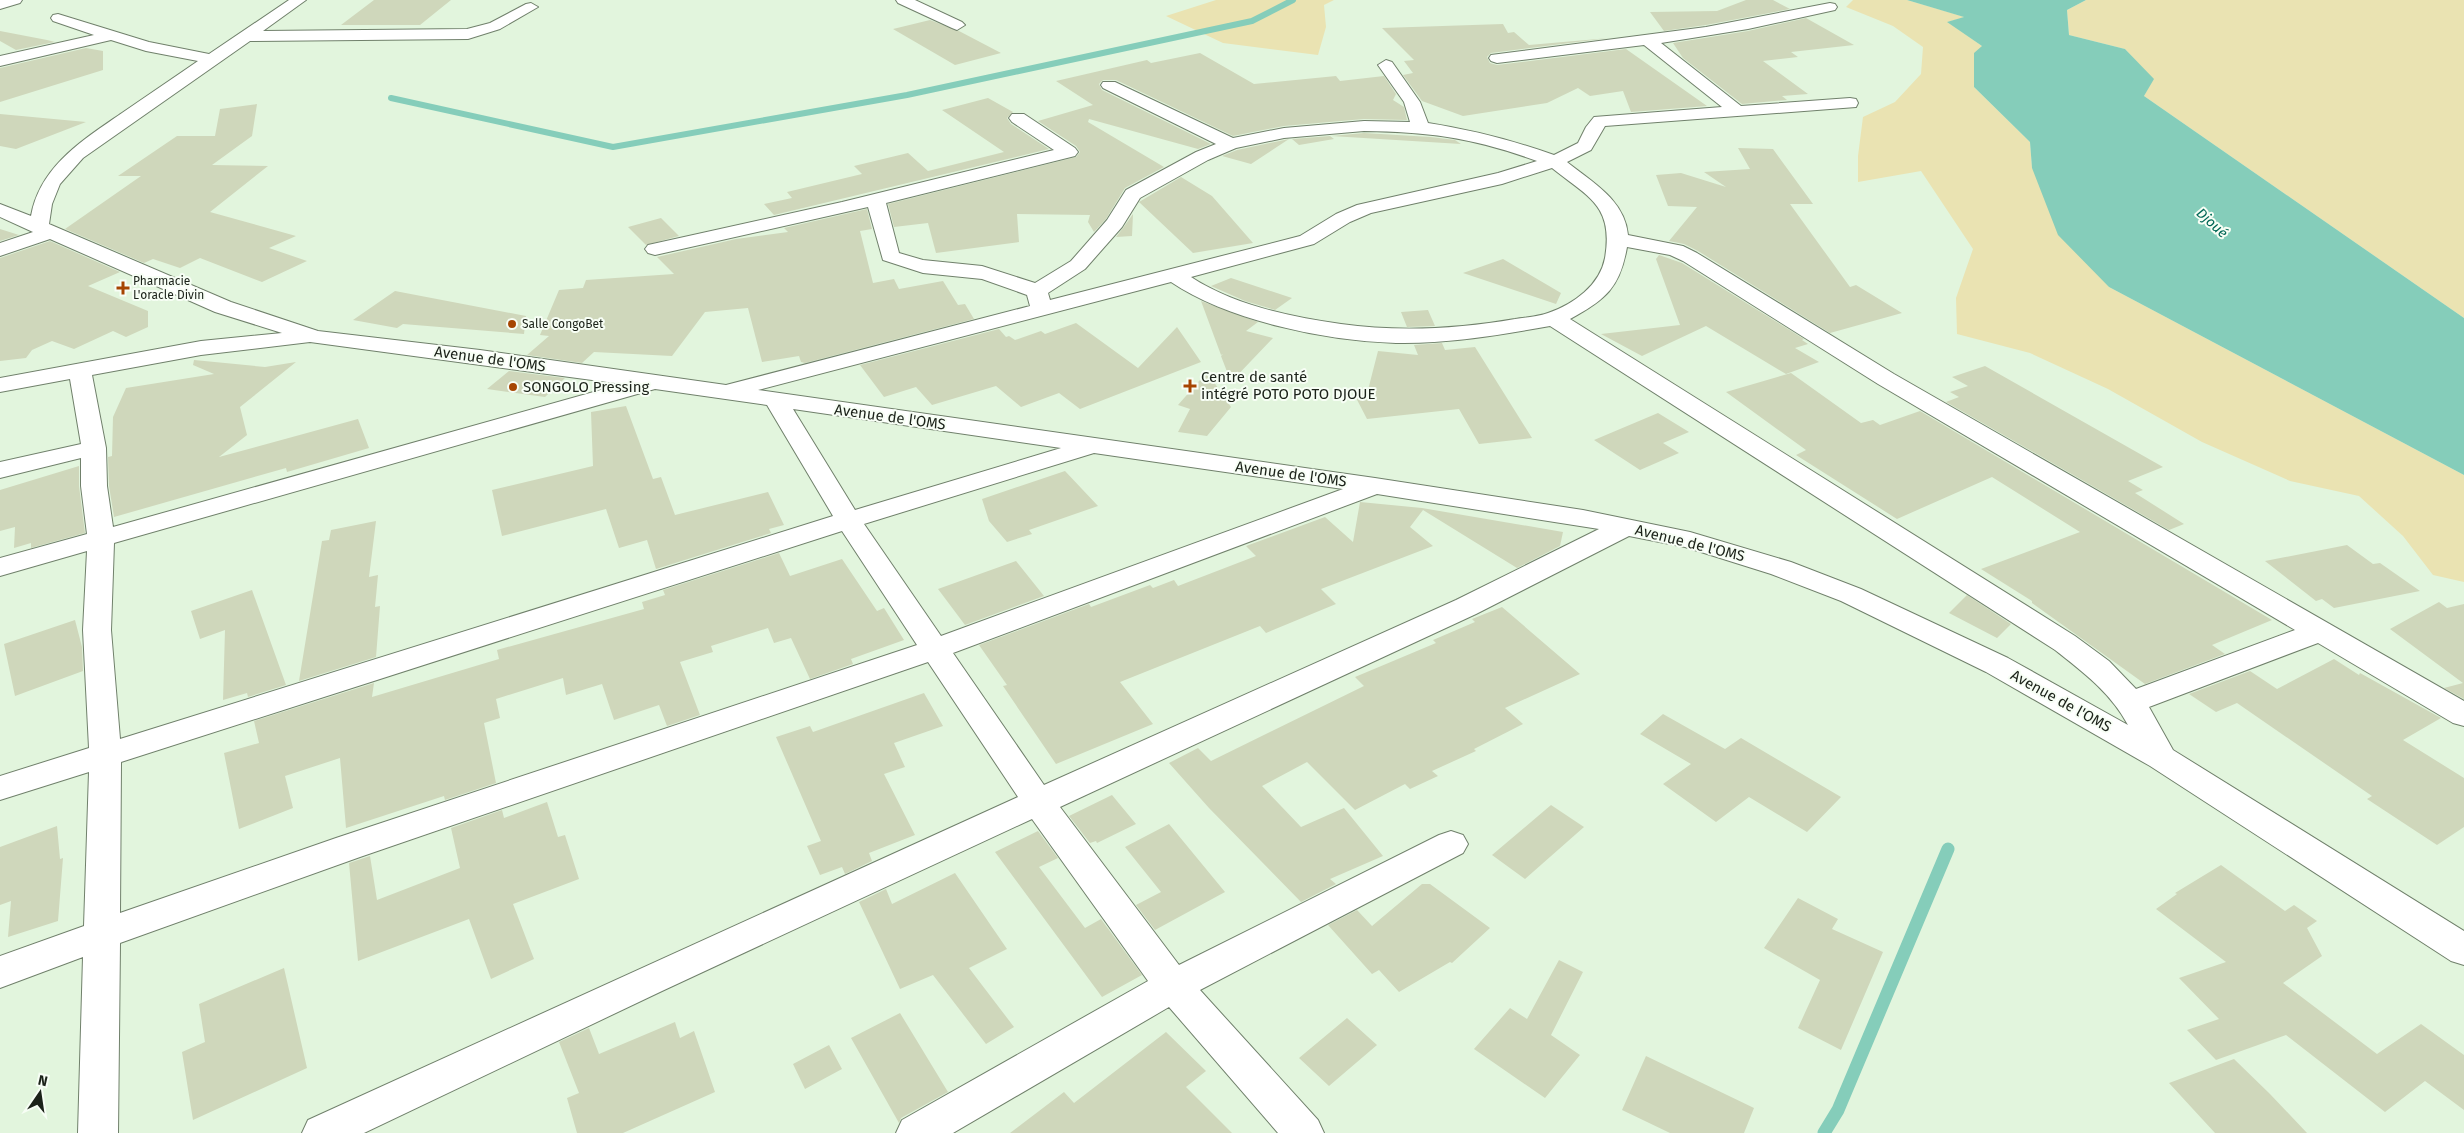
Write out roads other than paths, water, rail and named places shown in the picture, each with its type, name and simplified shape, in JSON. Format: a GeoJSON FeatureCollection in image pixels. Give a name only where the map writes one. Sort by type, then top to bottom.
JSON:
{"type":"FeatureCollection","features":[{"type":"Feature","properties":{"kind":"street"},"geometry":{"type":"LineString","coordinates":[[0,250],[45,229],[41,206],[48,189],[60,170],[92,142],[298,0]]}},
{"type":"Feature","properties":{"kind":"street"},"geometry":{"type":"LineString","coordinates":[[903,0],[957,25]]}},
{"type":"Feature","properties":{"kind":"street"},"geometry":{"type":"LineString","coordinates":[[247,36],[468,34],[495,26],[531,7]]}},
{"type":"Feature","properties":{"kind":"street"},"geometry":{"type":"LineString","coordinates":[[1497,58],[1649,41],[1787,18],[1830,7]]}},
{"type":"Feature","properties":{"kind":"street"},"geometry":{"type":"LineString","coordinates":[[58,18],[146,46],[210,59]]}},
{"type":"Feature","properties":{"kind":"street"},"geometry":{"type":"LineString","coordinates":[[0,61],[110,35]]}},
{"type":"Feature","properties":{"kind":"street"},"geometry":{"type":"LineString","coordinates":[[1649,41],[1737,111]]}},
{"type":"Feature","properties":{"kind":"street"},"geometry":{"type":"LineString","coordinates":[[1386,65],[1415,106],[1419,114],[1420,127]]}},
{"type":"Feature","properties":{"kind":"street"},"geometry":{"type":"LineString","coordinates":[[1109,85],[1231,144]]}},
{"type":"Feature","properties":{"kind":"street"},"geometry":{"type":"LineString","coordinates":[[724,392],[1040,300],[1173,274],[1307,240],[1362,209],[1494,180],[1554,161],[1584,148],[1596,124],[1600,121],[1850,103]]}},
{"type":"Feature","properties":{"kind":"street"},"geometry":{"type":"LineString","coordinates":[[654,248],[875,199],[1069,152],[1018,118]]}},
{"type":"Feature","properties":{"kind":"street"},"geometry":{"type":"LineString","coordinates":[[1040,300],[1083,260],[1115,223],[1133,194],[1202,156],[1231,144],[1284,133],[1356,126],[1420,127],[1481,137],[1554,161],[1606,202],[1617,225],[1618,239],[1613,269],[1605,284],[1585,302],[1554,318],[1489,330],[1442,335],[1396,336],[1341,331],[1274,318],[1232,306],[1200,292],[1173,274]]}},
{"type":"Feature","properties":{"kind":"street"},"geometry":{"type":"LineString","coordinates":[[875,199],[890,256],[907,264],[927,269],[972,271],[1000,277],[1040,300]]}},
{"type":"Feature","properties":{"kind":"street","name":"Avenue de l'OMS"},"geometry":{"type":"LineString","coordinates":[[0,210],[223,307],[315,337],[480,356],[1374,486],[1626,527],[1690,540],[1781,568],[1851,595],[1998,665],[2161,758],[2464,950]]}},
{"type":"Feature","properties":{"kind":"street"},"geometry":{"type":"LineString","coordinates":[[1618,239],[1676,250],[1690,257],[1748,295],[1886,379],[2464,715]]}},
{"type":"Feature","properties":{"kind":"street"},"geometry":{"type":"LineString","coordinates":[[1554,318],[2065,643],[2098,668],[2131,702],[2161,758]]}},
{"type":"Feature","properties":{"kind":"street"},"geometry":{"type":"LineString","coordinates":[[0,385],[201,348],[315,337]]}},
{"type":"Feature","properties":{"kind":"street"},"geometry":{"type":"LineString","coordinates":[[80,371],[94,448],[94,486],[101,539],[97,630],[105,756],[98,1133]]}},
{"type":"Feature","properties":{"kind":"street"},"geometry":{"type":"LineString","coordinates":[[0,567],[657,382]]}},
{"type":"Feature","properties":{"kind":"street"},"geometry":{"type":"LineString","coordinates":[[776,400],[848,520],[1038,802],[1173,986],[1291,1129]]}},
{"type":"Feature","properties":{"kind":"street"},"geometry":{"type":"LineString","coordinates":[[0,788],[848,520],[1093,446]]}},
{"type":"Feature","properties":{"kind":"street"},"geometry":{"type":"LineString","coordinates":[[0,470],[94,448]]}},
{"type":"Feature","properties":{"kind":"street"},"geometry":{"type":"LineString","coordinates":[[0,972],[101,934],[582,767],[935,649],[1374,486]]}},
{"type":"Feature","properties":{"kind":"street"},"geometry":{"type":"LineString","coordinates":[[322,1133],[1038,802],[1466,607],[1626,527]]}},
{"type":"Feature","properties":{"kind":"street"},"geometry":{"type":"LineString","coordinates":[[2131,702],[2321,631]]}},
{"type":"Feature","properties":{"kind":"street"},"geometry":{"type":"LineString","coordinates":[[916,1133],[1173,986],[1451,844]]}},
{"type":"Feature","properties":{"kind":"water","name":"Djoué"},"geometry":{"type":"Polygon","coordinates":[[[1907,0],[2086,0],[2067,10],[2069,35],[2125,49],[2154,79],[2144,96],[2464,318],[2464,475],[2109,287],[2058,235],[2032,168],[2030,142],[1974,87],[1974,53],[1982,46],[1947,22],[1964,17],[1907,0]]]}},
{"type":"Feature","properties":{"kind":"waterway"},"geometry":{"type":"LineString","coordinates":[[391,98],[613,147],[907,95],[1252,21],[1293,0]]}},
{"type":"Feature","properties":{"kind":"waterway"},"geometry":{"type":"LineString","coordinates":[[1824,1133],[1838,1110],[1948,849]]}},
{"type":"Feature","properties":{"kind":"place","name":"Pharmacie L'oracle Divin"},"geometry":{"type":"Point","coordinates":[123,288]}},
{"type":"Feature","properties":{"kind":"place","name":"Salle CongoBet"},"geometry":{"type":"Point","coordinates":[512,324]}},
{"type":"Feature","properties":{"kind":"place","name":"Centre de santé intégré POTO POTO DJOUE"},"geometry":{"type":"Point","coordinates":[1190,386]}},
{"type":"Feature","properties":{"kind":"place","name":"SONGOLO Pressing"},"geometry":{"type":"Point","coordinates":[513,387]}}]}
